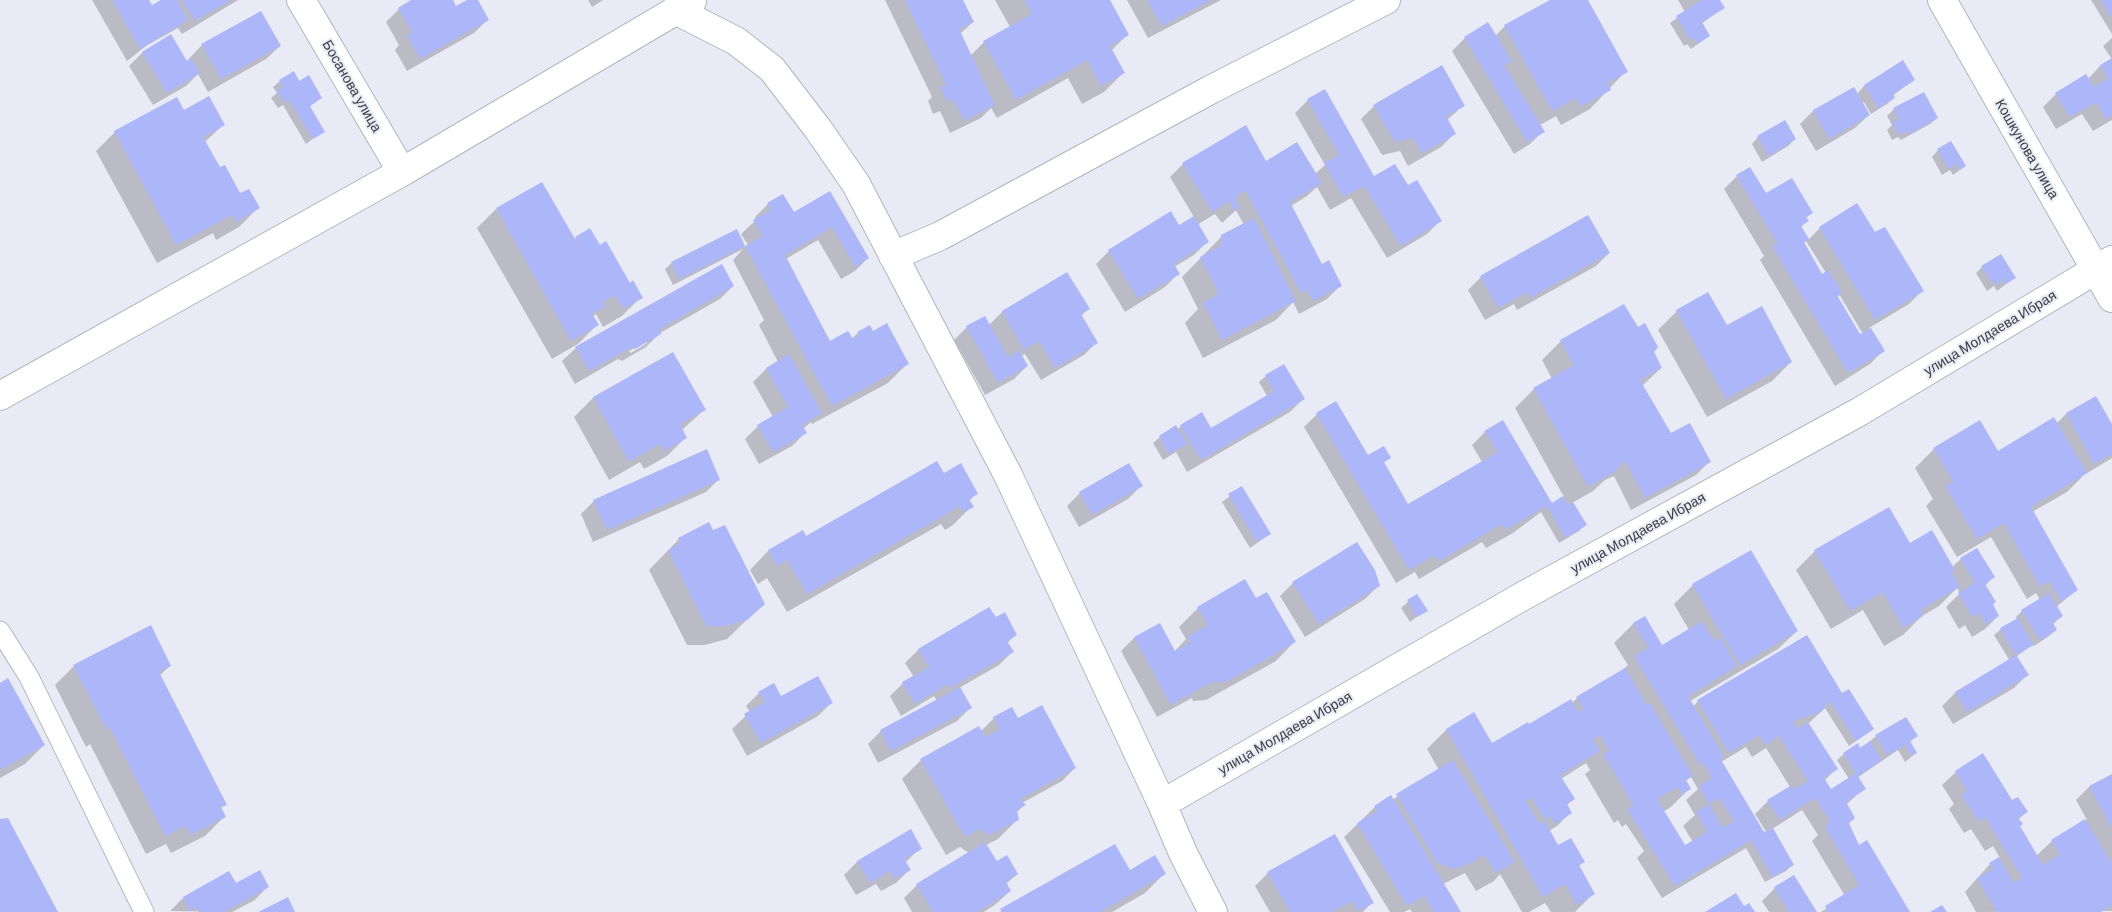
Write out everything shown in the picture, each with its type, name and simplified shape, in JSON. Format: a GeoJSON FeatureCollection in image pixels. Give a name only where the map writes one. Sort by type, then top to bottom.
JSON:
{"type":"FeatureCollection","features":[{"type":"Feature","properties":{"kind":"street","name":"Босанова улица"},"geometry":{"type":"LineString","coordinates":[[302,0],[402,172]]}},
{"type":"Feature","properties":{"kind":"street"},"geometry":{"type":"LineString","coordinates":[[893,256],[940,236],[1210,90],[1386,0]]}},
{"type":"Feature","properties":{"kind":"street","name":"Кошкунова улица"},"geometry":{"type":"LineString","coordinates":[[1942,0],[2104,265],[2112,298]]}},
{"type":"Feature","properties":{"kind":"street"},"geometry":{"type":"LineString","coordinates":[[0,396],[402,172],[684,5],[772,69],[818,129],[856,184],[1008,474],[1183,853],[1213,912]]}},
{"type":"Feature","properties":{"kind":"street","name":"улица Молдаева Ибрая"},"geometry":{"type":"LineString","coordinates":[[1162,804],[1523,596],[1859,412],[2104,265]]}},
{"type":"Feature","properties":{"kind":"lane"},"geometry":{"type":"LineString","coordinates":[[0,631],[29,677],[144,912]]}},
{"type":"Feature","properties":{"kind":"building"},"geometry":{"type":"Polygon","coordinates":[[[112,0],[149,0],[152,5],[161,0],[177,0],[188,20],[140,49],[112,0]]]}},
{"type":"Feature","properties":{"kind":"building"},"geometry":{"type":"Polygon","coordinates":[[[182,0],[231,0],[195,21],[182,0]]]}},
{"type":"Feature","properties":{"kind":"building"},"geometry":{"type":"Polygon","coordinates":[[[411,0],[453,0],[456,6],[467,0],[478,0],[489,20],[420,59],[407,36],[412,32],[398,8],[411,0]]]}},
{"type":"Feature","properties":{"kind":"building"},"geometry":{"type":"Polygon","coordinates":[[[905,0],[963,0],[974,22],[959,29],[995,105],[964,121],[953,99],[947,102],[940,87],[946,85],[905,0]]]}},
{"type":"Feature","properties":{"kind":"building"},"geometry":{"type":"Polygon","coordinates":[[[1024,0],[1110,0],[1129,35],[1110,46],[1125,73],[1101,86],[1087,60],[1016,100],[983,41],[1032,14],[1024,0]]]}},
{"type":"Feature","properties":{"kind":"building"},"geometry":{"type":"Polygon","coordinates":[[[1147,0],[1211,0],[1162,26],[1147,0]]]}},
{"type":"Feature","properties":{"kind":"building"},"geometry":{"type":"Polygon","coordinates":[[[1550,0],[1588,0],[1628,72],[1607,83],[1611,90],[1580,107],[1576,98],[1552,111],[1504,25],[1550,0]]]}},
{"type":"Feature","properties":{"kind":"building"},"geometry":{"type":"Polygon","coordinates":[[[1702,0],[1720,0],[1725,8],[1702,22],[1710,36],[1697,44],[1694,38],[1690,40],[1676,16],[1702,0]]]}},
{"type":"Feature","properties":{"kind":"building"},"geometry":{"type":"Polygon","coordinates":[[[2101,0],[2112,0],[2112,18],[2101,0]]]}},
{"type":"Feature","properties":{"kind":"building"},"geometry":{"type":"Polygon","coordinates":[[[261,11],[281,46],[221,79],[201,44],[261,11]]]}},
{"type":"Feature","properties":{"kind":"building"},"geometry":{"type":"Polygon","coordinates":[[[1488,22],[1512,61],[1504,65],[1545,132],[1527,142],[1464,37],[1488,22]]]}},
{"type":"Feature","properties":{"kind":"building"},"geometry":{"type":"Polygon","coordinates":[[[171,34],[187,61],[191,58],[200,73],[167,93],[142,52],[171,34]]]}},
{"type":"Feature","properties":{"kind":"building"},"geometry":{"type":"Polygon","coordinates":[[[2112,58],[2112,115],[2106,119],[2096,102],[2070,117],[2055,93],[2086,74],[2094,87],[2108,79],[2100,65],[2112,58]]]}},
{"type":"Feature","properties":{"kind":"building"},"geometry":{"type":"Polygon","coordinates":[[[1903,60],[1915,80],[1893,94],[1895,98],[1878,108],[1864,85],[1903,60]]]}},
{"type":"Feature","properties":{"kind":"building"},"geometry":{"type":"Polygon","coordinates":[[[1442,65],[1465,106],[1446,116],[1456,134],[1422,153],[1413,138],[1395,142],[1373,105],[1442,65]]]}},
{"type":"Feature","properties":{"kind":"building"},"geometry":{"type":"Polygon","coordinates":[[[294,71],[299,81],[309,75],[322,98],[310,106],[325,132],[313,139],[289,100],[284,103],[277,90],[283,87],[279,80],[294,71]]]}},
{"type":"Feature","properties":{"kind":"building"},"geometry":{"type":"Polygon","coordinates":[[[1854,87],[1870,115],[1829,139],[1813,110],[1854,87]]]}},
{"type":"Feature","properties":{"kind":"building"},"geometry":{"type":"Polygon","coordinates":[[[1325,89],[1374,176],[1395,164],[1408,185],[1417,180],[1442,221],[1401,246],[1364,186],[1343,197],[1324,163],[1339,155],[1307,99],[1325,89]]]}},
{"type":"Feature","properties":{"kind":"building"},"geometry":{"type":"Polygon","coordinates":[[[1924,92],[1938,118],[1909,134],[1905,131],[1899,135],[1892,123],[1899,119],[1893,108],[1924,92]]]}},
{"type":"Feature","properties":{"kind":"building"},"geometry":{"type":"Polygon","coordinates":[[[209,96],[225,125],[203,137],[220,167],[225,165],[240,193],[249,189],[260,208],[236,222],[232,215],[176,245],[114,131],[177,97],[184,110],[209,96]]]}},
{"type":"Feature","properties":{"kind":"building"},"geometry":{"type":"Polygon","coordinates":[[[1785,120],[1796,139],[1769,156],[1757,136],[1785,120]]]}},
{"type":"Feature","properties":{"kind":"building"},"geometry":{"type":"Polygon","coordinates":[[[1246,125],[1266,161],[1297,142],[1322,183],[1290,202],[1322,264],[1329,260],[1342,286],[1313,301],[1307,290],[1301,293],[1245,190],[1235,198],[1240,208],[1235,211],[1229,201],[1212,212],[1182,163],[1246,125]]]}},
{"type":"Feature","properties":{"kind":"building"},"geometry":{"type":"Polygon","coordinates":[[[1951,141],[1966,166],[1960,170],[1957,164],[1949,169],[1937,149],[1951,141]]]}},
{"type":"Feature","properties":{"kind":"building"},"geometry":{"type":"Polygon","coordinates":[[[1750,167],[1766,193],[1792,178],[1813,213],[1806,217],[1809,221],[1801,226],[1809,239],[1804,242],[1822,274],[1828,270],[1842,292],[1838,297],[1860,334],[1871,328],[1885,351],[1848,373],[1772,246],[1777,243],[1736,175],[1750,167]]]}},
{"type":"Feature","properties":{"kind":"building"},"geometry":{"type":"Polygon","coordinates":[[[542,182],[582,251],[575,237],[590,228],[600,245],[606,241],[630,283],[633,280],[643,298],[623,309],[615,295],[603,302],[606,306],[592,314],[599,325],[571,341],[496,208],[542,182]]]}},
{"type":"Feature","properties":{"kind":"building"},"geometry":{"type":"Polygon","coordinates":[[[830,191],[869,258],[855,267],[832,227],[785,255],[830,341],[848,331],[853,339],[859,335],[857,332],[870,325],[873,331],[887,323],[909,364],[832,406],[745,246],[763,236],[753,220],[771,210],[767,203],[783,194],[794,212],[830,191]]]}},
{"type":"Feature","properties":{"kind":"building"},"geometry":{"type":"Polygon","coordinates":[[[1857,203],[1875,232],[1885,227],[1924,291],[1875,320],[1819,227],[1857,203]]]}},
{"type":"Feature","properties":{"kind":"building"},"geometry":{"type":"Polygon","coordinates":[[[1171,211],[1179,225],[1194,216],[1209,242],[1174,264],[1180,274],[1138,299],[1108,250],[1171,211]]]}},
{"type":"Feature","properties":{"kind":"building"},"geometry":{"type":"Polygon","coordinates":[[[1588,215],[1610,253],[1530,298],[1527,292],[1498,308],[1480,276],[1588,215]]]}},
{"type":"Feature","properties":{"kind":"building"},"geometry":{"type":"Polygon","coordinates":[[[1254,218],[1296,301],[1222,340],[1203,303],[1219,294],[1200,257],[1222,245],[1221,235],[1254,218]]]}},
{"type":"Feature","properties":{"kind":"building"},"geometry":{"type":"Polygon","coordinates":[[[737,229],[745,246],[679,279],[671,262],[737,229]]]}},
{"type":"Feature","properties":{"kind":"building"},"geometry":{"type":"Polygon","coordinates":[[[2001,254],[2016,278],[2004,285],[2001,280],[1994,285],[1981,266],[2001,254]]]}},
{"type":"Feature","properties":{"kind":"building"},"geometry":{"type":"Polygon","coordinates":[[[722,264],[734,286],[660,329],[661,334],[635,349],[632,347],[589,371],[575,347],[722,264]]]}},
{"type":"Feature","properties":{"kind":"building"},"geometry":{"type":"Polygon","coordinates":[[[1067,272],[1090,309],[1081,314],[1098,343],[1055,368],[1039,341],[1024,350],[1002,311],[1067,272]]]}},
{"type":"Feature","properties":{"kind":"building"},"geometry":{"type":"Polygon","coordinates":[[[1708,292],[1727,325],[1762,306],[1792,362],[1726,399],[1676,310],[1708,292]]]}},
{"type":"Feature","properties":{"kind":"building"},"geometry":{"type":"Polygon","coordinates":[[[1624,304],[1638,327],[1645,323],[1658,347],[1654,352],[1662,368],[1640,380],[1671,433],[1690,423],[1711,462],[1645,498],[1625,461],[1614,472],[1588,487],[1533,388],[1574,365],[1560,340],[1624,304]]]}},
{"type":"Feature","properties":{"kind":"building"},"geometry":{"type":"Polygon","coordinates":[[[985,316],[1008,357],[1019,350],[1028,366],[998,383],[966,326],[985,316]]]}},
{"type":"Feature","properties":{"kind":"building"},"geometry":{"type":"Polygon","coordinates":[[[673,352],[706,410],[680,424],[687,438],[664,451],[660,444],[629,462],[593,397],[673,352]]]}},
{"type":"Feature","properties":{"kind":"building"},"geometry":{"type":"Polygon","coordinates":[[[789,354],[822,413],[802,425],[807,433],[773,452],[757,425],[788,407],[766,368],[789,354]]]}},
{"type":"Feature","properties":{"kind":"building"},"geometry":{"type":"Polygon","coordinates":[[[1284,364],[1305,399],[1201,460],[1180,425],[1202,412],[1211,428],[1274,391],[1265,375],[1284,364]]]}},
{"type":"Feature","properties":{"kind":"building"},"geometry":{"type":"Polygon","coordinates":[[[2096,396],[2112,424],[2112,454],[2094,464],[2066,413],[2096,396]]]}},
{"type":"Feature","properties":{"kind":"building"},"geometry":{"type":"Polygon","coordinates":[[[1336,401],[1368,455],[1384,446],[1391,458],[1384,462],[1408,504],[1498,452],[1484,431],[1503,420],[1552,503],[1563,496],[1568,505],[1573,502],[1587,525],[1565,538],[1547,506],[1505,530],[1502,524],[1439,561],[1435,555],[1409,570],[1316,413],[1336,401]]]}},
{"type":"Feature","properties":{"kind":"building"},"geometry":{"type":"Polygon","coordinates":[[[2054,417],[2087,473],[2031,507],[2078,590],[2061,601],[2049,581],[2040,587],[2004,523],[1977,539],[1945,486],[1953,481],[1933,448],[1980,420],[1998,451],[2054,417]]]}},
{"type":"Feature","properties":{"kind":"building"},"geometry":{"type":"Polygon","coordinates":[[[1176,425],[1188,444],[1169,454],[1159,436],[1176,425]]]}},
{"type":"Feature","properties":{"kind":"building"},"geometry":{"type":"Polygon","coordinates":[[[707,449],[720,480],[607,530],[593,500],[707,449]]]}},
{"type":"Feature","properties":{"kind":"building"},"geometry":{"type":"Polygon","coordinates":[[[937,461],[944,473],[961,463],[978,494],[969,499],[974,507],[964,512],[960,506],[807,594],[787,560],[777,566],[768,550],[803,530],[806,536],[937,461]]]}},
{"type":"Feature","properties":{"kind":"building"},"geometry":{"type":"Polygon","coordinates":[[[1129,463],[1143,486],[1092,515],[1079,492],[1129,463]]]}},
{"type":"Feature","properties":{"kind":"building"},"geometry":{"type":"Polygon","coordinates":[[[1242,486],[1271,534],[1257,542],[1228,494],[1242,486]]]}},
{"type":"Feature","properties":{"kind":"building"},"geometry":{"type":"Polygon","coordinates":[[[1889,507],[1910,543],[1932,530],[1955,570],[1951,572],[1960,587],[1920,610],[1923,616],[1903,628],[1883,592],[1850,611],[1814,550],[1889,507]]]}},
{"type":"Feature","properties":{"kind":"building"},"geometry":{"type":"Polygon","coordinates":[[[709,522],[713,530],[725,525],[765,604],[747,620],[725,626],[706,626],[668,550],[680,543],[678,538],[709,522]]]}},
{"type":"Feature","properties":{"kind":"building"},"geometry":{"type":"Polygon","coordinates":[[[1357,542],[1375,570],[1380,586],[1319,624],[1292,582],[1357,542]]]}},
{"type":"Feature","properties":{"kind":"building"},"geometry":{"type":"Polygon","coordinates":[[[1977,548],[1995,577],[1985,584],[1996,602],[1993,604],[1999,616],[1986,624],[1979,613],[1972,617],[1958,593],[1975,583],[1960,558],[1977,548]]]}},
{"type":"Feature","properties":{"kind":"building"},"geometry":{"type":"Polygon","coordinates":[[[1751,550],[1798,631],[1740,665],[1692,584],[1751,550]]]}},
{"type":"Feature","properties":{"kind":"building"},"geometry":{"type":"Polygon","coordinates":[[[1245,579],[1256,598],[1267,592],[1296,642],[1226,682],[1212,682],[1171,705],[1134,637],[1160,623],[1175,651],[1190,643],[1187,637],[1208,625],[1197,607],[1245,579]]]}},
{"type":"Feature","properties":{"kind":"building"},"geometry":{"type":"Polygon","coordinates":[[[2049,593],[2063,616],[2053,623],[2057,630],[2040,640],[2021,610],[2049,593]]]}},
{"type":"Feature","properties":{"kind":"building"},"geometry":{"type":"Polygon","coordinates":[[[1417,594],[1428,611],[1417,617],[1407,600],[1417,594]]]}},
{"type":"Feature","properties":{"kind":"building"},"geometry":{"type":"Polygon","coordinates":[[[989,607],[996,617],[1005,612],[1017,635],[1007,641],[1014,652],[950,688],[948,684],[915,704],[902,682],[929,667],[918,649],[989,607]]]}},
{"type":"Feature","properties":{"kind":"building"},"geometry":{"type":"Polygon","coordinates":[[[1645,616],[1662,645],[1702,621],[1714,641],[1720,637],[1737,666],[1688,696],[1724,756],[1720,758],[1764,832],[1773,828],[1794,865],[1772,877],[1751,840],[1675,886],[1627,809],[1633,805],[1603,754],[1609,751],[1600,735],[1593,739],[1600,751],[1560,775],[1575,799],[1567,804],[1572,813],[1555,824],[1550,816],[1545,820],[1531,797],[1526,801],[1539,823],[1545,821],[1558,845],[1571,838],[1585,862],[1579,865],[1595,894],[1577,905],[1565,884],[1543,897],[1446,729],[1474,712],[1492,743],[1571,699],[1578,712],[1584,709],[1576,697],[1625,668],[1647,705],[1650,703],[1693,776],[1686,780],[1691,789],[1682,794],[1678,787],[1657,799],[1685,845],[1707,832],[1696,812],[1709,804],[1699,786],[1712,778],[1703,763],[1700,765],[1634,656],[1648,648],[1633,623],[1645,616]],[[1719,798],[1709,804],[1723,828],[1734,821],[1719,798]]]}},
{"type":"Feature","properties":{"kind":"building"},"geometry":{"type":"Polygon","coordinates":[[[2018,618],[2034,645],[2016,655],[2000,628],[2018,618]]]}},
{"type":"Feature","properties":{"kind":"building"},"geometry":{"type":"Polygon","coordinates":[[[151,625],[171,666],[159,672],[227,805],[221,807],[226,817],[190,835],[185,826],[165,836],[109,726],[106,729],[73,665],[151,625]]]}},
{"type":"Feature","properties":{"kind":"building"},"geometry":{"type":"Polygon","coordinates":[[[1807,635],[1842,693],[1849,689],[1874,729],[1856,741],[1830,701],[1821,712],[1793,721],[1797,729],[1808,722],[1838,769],[1824,778],[1831,789],[1856,773],[1843,753],[1858,743],[1860,748],[1870,741],[1882,760],[1858,776],[1866,789],[1846,802],[1855,818],[1849,823],[1859,845],[1867,840],[1910,912],[1828,912],[1825,906],[1859,885],[1825,827],[1830,821],[1815,798],[1780,820],[1767,800],[1792,785],[1795,789],[1808,781],[1779,736],[1765,745],[1759,735],[1729,753],[1697,700],[1807,635]]]}},
{"type":"Feature","properties":{"kind":"building"},"geometry":{"type":"Polygon","coordinates":[[[2016,655],[2029,675],[1967,712],[1955,692],[2016,655]]]}},
{"type":"Feature","properties":{"kind":"building"},"geometry":{"type":"Polygon","coordinates":[[[818,676],[833,703],[761,743],[744,714],[765,702],[758,692],[774,683],[781,696],[818,676]]]}},
{"type":"Feature","properties":{"kind":"building"},"geometry":{"type":"Polygon","coordinates":[[[8,678],[45,745],[0,770],[0,683],[8,678]]]}},
{"type":"Feature","properties":{"kind":"building"},"geometry":{"type":"Polygon","coordinates":[[[960,687],[972,708],[891,751],[880,730],[960,687]]]}},
{"type":"Feature","properties":{"kind":"building"},"geometry":{"type":"Polygon","coordinates":[[[1042,705],[1076,768],[1020,799],[1026,805],[1017,810],[1019,820],[989,835],[980,829],[965,837],[920,759],[979,726],[985,737],[1000,729],[993,717],[1012,707],[1018,718],[1042,705]]]}},
{"type":"Feature","properties":{"kind":"building"},"geometry":{"type":"Polygon","coordinates":[[[1906,717],[1918,736],[1910,741],[1917,753],[1912,756],[1905,745],[1887,755],[1875,735],[1906,717]]]}},
{"type":"Feature","properties":{"kind":"building"},"geometry":{"type":"Polygon","coordinates":[[[1983,753],[2012,800],[2018,797],[2028,812],[2018,818],[2023,824],[2020,826],[2043,865],[2060,855],[2051,840],[2085,819],[2112,864],[2112,905],[2101,912],[1997,912],[1977,878],[1993,869],[1989,863],[1999,857],[2014,883],[2022,878],[1985,817],[1978,821],[1961,795],[1967,791],[1955,771],[1983,753]]]}},
{"type":"Feature","properties":{"kind":"building"},"geometry":{"type":"Polygon","coordinates":[[[1453,760],[1515,862],[1496,873],[1484,855],[1471,863],[1454,869],[1437,863],[1396,794],[1453,760]]]}},
{"type":"Feature","properties":{"kind":"building"},"geometry":{"type":"Polygon","coordinates":[[[2112,774],[2112,829],[2089,786],[2112,774]]]}},
{"type":"Feature","properties":{"kind":"building"},"geometry":{"type":"Polygon","coordinates":[[[1391,795],[1461,912],[1433,912],[1424,896],[1407,906],[1357,823],[1377,811],[1374,806],[1391,795]]]}},
{"type":"Feature","properties":{"kind":"building"},"geometry":{"type":"Polygon","coordinates":[[[8,818],[58,912],[0,912],[0,819],[8,818]]]}},
{"type":"Feature","properties":{"kind":"building"},"geometry":{"type":"Polygon","coordinates":[[[911,829],[922,849],[904,859],[911,870],[894,879],[890,871],[870,883],[857,861],[911,829]]]}},
{"type":"Feature","properties":{"kind":"building"},"geometry":{"type":"Polygon","coordinates":[[[1335,834],[1374,903],[1358,911],[1352,901],[1332,912],[1290,912],[1267,872],[1335,834]]]}},
{"type":"Feature","properties":{"kind":"building"},"geometry":{"type":"Polygon","coordinates":[[[985,842],[997,861],[1007,855],[1018,874],[1006,882],[1011,891],[977,912],[933,912],[916,884],[985,842]]]}},
{"type":"Feature","properties":{"kind":"building"},"geometry":{"type":"Polygon","coordinates":[[[1115,844],[1130,870],[1155,855],[1166,874],[1100,912],[1002,912],[1000,909],[1115,844]]]}},
{"type":"Feature","properties":{"kind":"building"},"geometry":{"type":"Polygon","coordinates":[[[260,870],[269,887],[224,912],[199,912],[196,907],[190,911],[183,897],[229,871],[236,883],[260,870]]]}},
{"type":"Feature","properties":{"kind":"building"},"geometry":{"type":"Polygon","coordinates":[[[1794,875],[1817,912],[1789,912],[1774,887],[1794,875]]]}},
{"type":"Feature","properties":{"kind":"building"},"geometry":{"type":"Polygon","coordinates":[[[1736,893],[1744,906],[1749,903],[1755,912],[1705,912],[1736,893]]]}},
{"type":"Feature","properties":{"kind":"building"},"geometry":{"type":"Polygon","coordinates":[[[288,897],[295,912],[258,912],[288,897]]]}},
{"type":"Feature","properties":{"kind":"building"},"geometry":{"type":"Polygon","coordinates":[[[1942,905],[1947,912],[1930,912],[1942,905]]]}}]}
